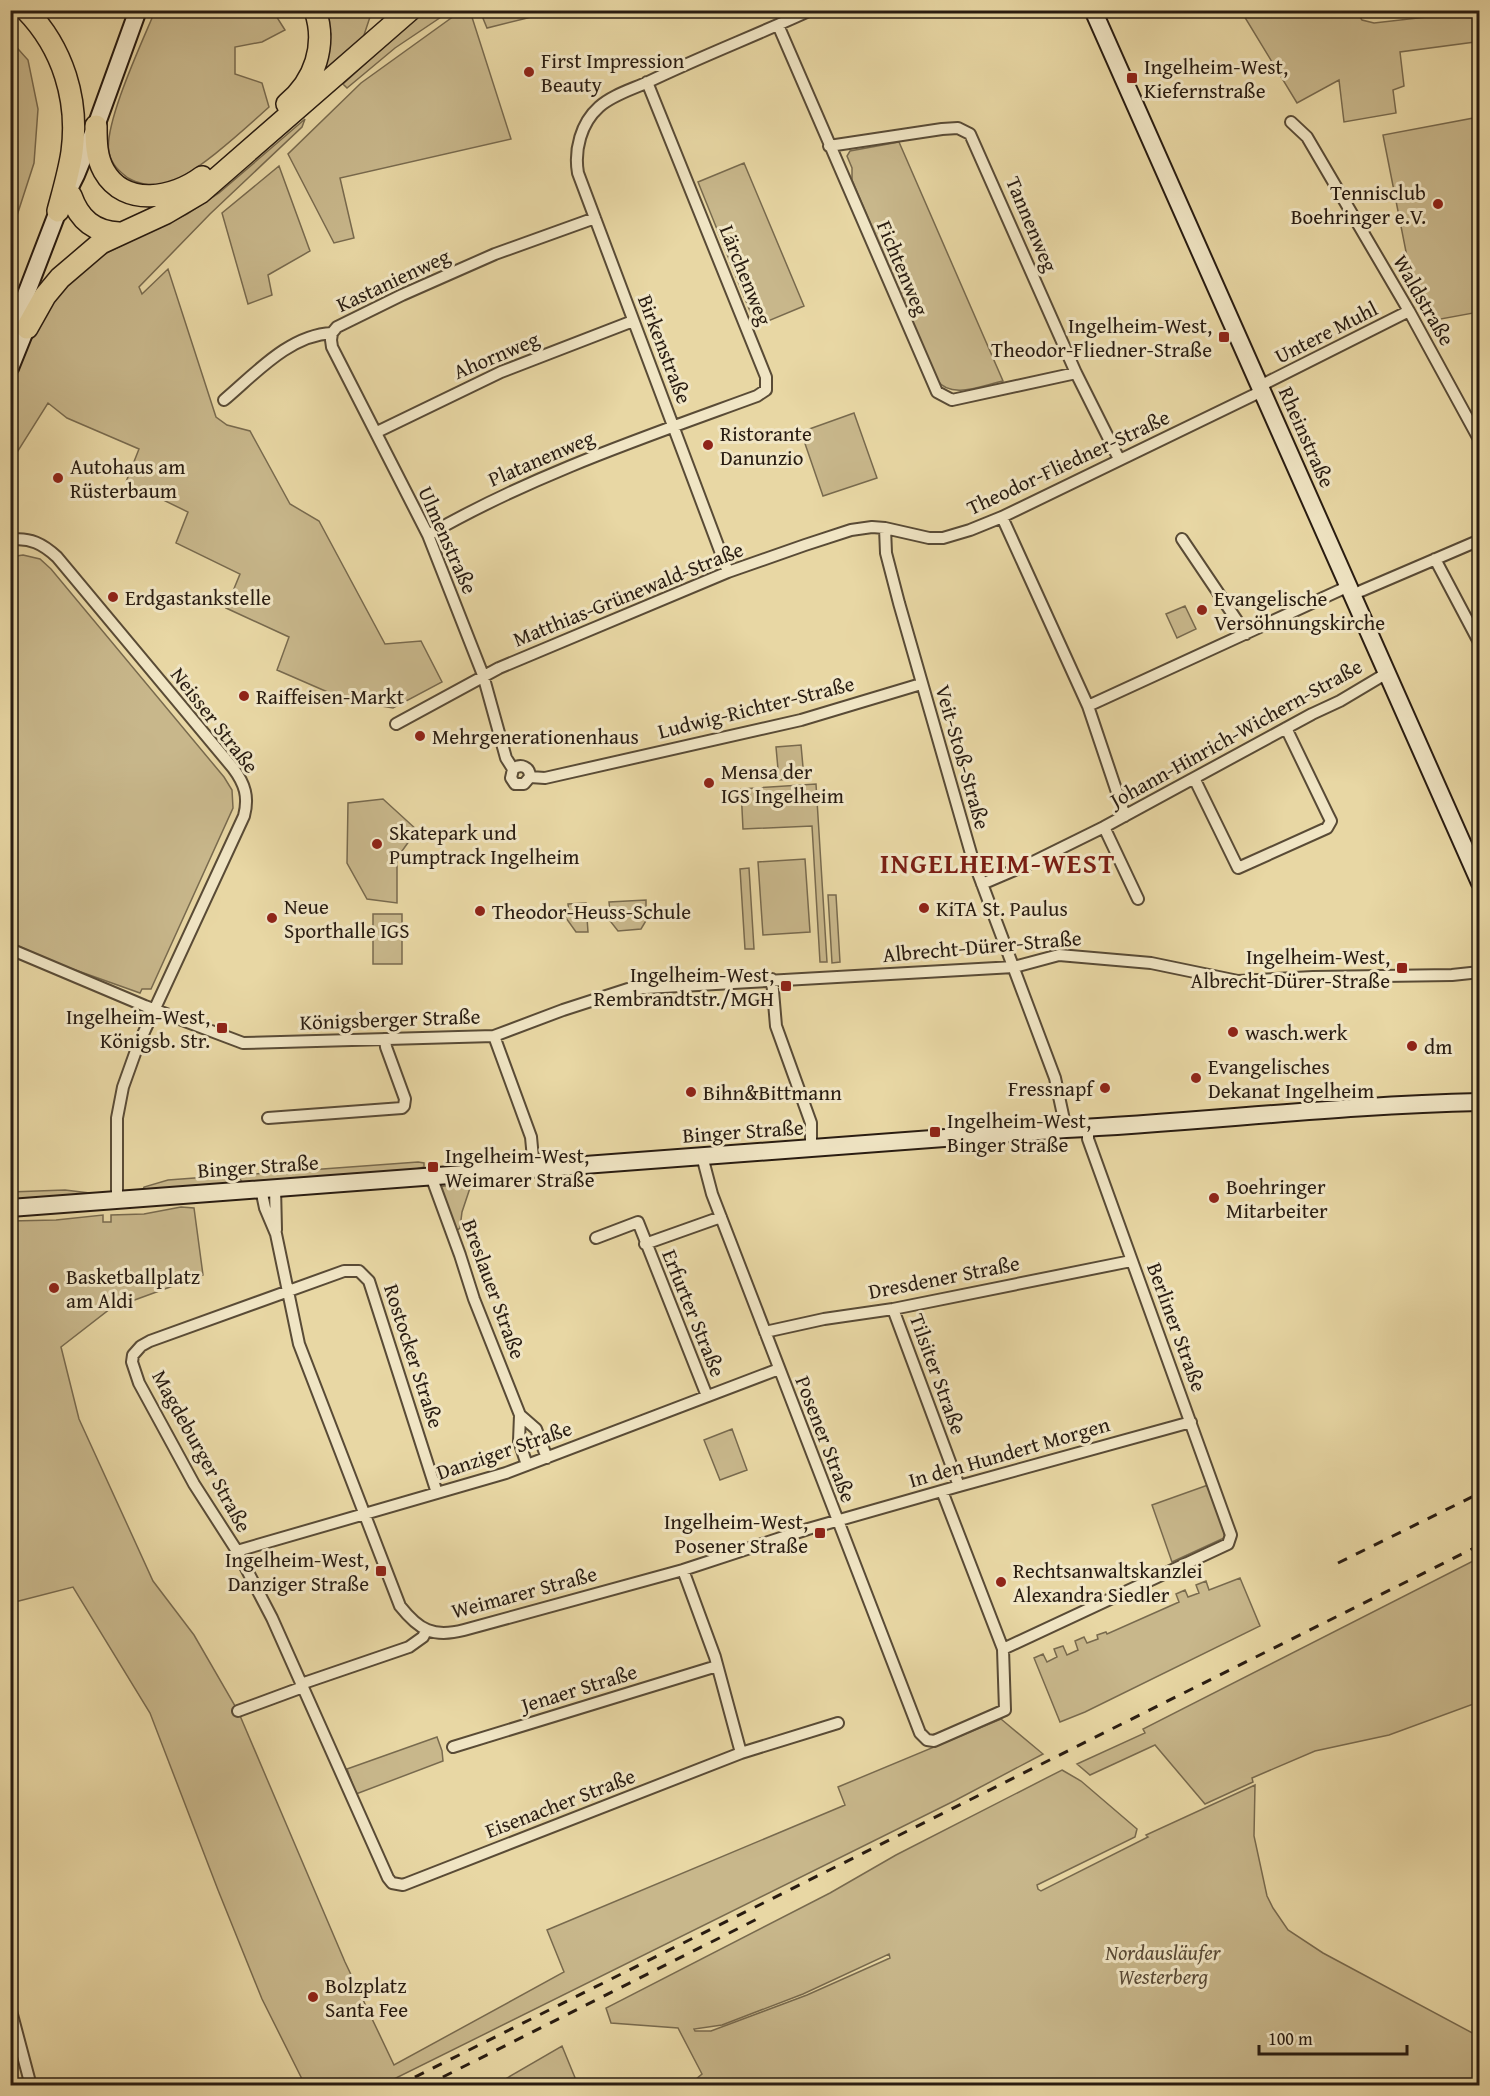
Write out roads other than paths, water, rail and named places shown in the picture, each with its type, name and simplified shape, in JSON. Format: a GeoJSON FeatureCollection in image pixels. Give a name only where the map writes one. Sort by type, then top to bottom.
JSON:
{"type":"FeatureCollection","features":[{"type":"Feature","properties":{"kind":"highway"},"geometry":{"type":"LineString","coordinates":[[26,10],[43,30],[60,58],[73,102],[73,149],[65,204],[100,231],[119,233]]}},
{"type":"Feature","properties":{"kind":"highway"},"geometry":{"type":"LineString","coordinates":[[96,126],[96,147],[99,159],[104,171],[120,189],[131,194],[156,196],[183,188],[218,164],[299,92],[315,66],[320,49],[320,29],[315,10]]}},
{"type":"Feature","properties":{"kind":"highway"},"geometry":{"type":"LineString","coordinates":[[19,332],[60,278],[101,243],[166,213],[200,193],[410,10]]}},
{"type":"Feature","properties":{"kind":"main road"},"geometry":{"type":"LineString","coordinates":[[10,368],[19,332],[138,10]]}},
{"type":"Feature","properties":{"kind":"main road","name":"Rheinstraße"},"geometry":{"type":"LineString","coordinates":[[1093,10],[1261,389],[1355,589],[1387,673],[1479,883]]}},
{"type":"Feature","properties":{"kind":"main road","name":"Binger Straße"},"geometry":{"type":"LineString","coordinates":[[10,1208],[1405,1104],[1479,1102]]}},
{"type":"Feature","properties":{"kind":"street"},"geometry":{"type":"LineString","coordinates":[[647,82],[811,10]]}},
{"type":"Feature","properties":{"kind":"street","name":"Fichtenweg"},"geometry":{"type":"LineString","coordinates":[[778,26],[937,392],[952,400],[1076,373]]}},
{"type":"Feature","properties":{"kind":"street","name":"Birkenstraße"},"geometry":{"type":"LineString","coordinates":[[647,82],[601,106],[587,123],[580,139],[576,161],[578,173],[728,572]]}},
{"type":"Feature","properties":{"kind":"street","name":"Lärchenweg"},"geometry":{"type":"LineString","coordinates":[[647,82],[768,384],[766,390],[757,396],[674,426]]}},
{"type":"Feature","properties":{"kind":"street","name":"Waldstraße"},"geometry":{"type":"LineString","coordinates":[[1291,122],[1307,137],[1409,311],[1479,441]]}},
{"type":"Feature","properties":{"kind":"street","name":"Tannenweg"},"geometry":{"type":"LineString","coordinates":[[829,146],[942,129],[958,128],[966,131],[974,141],[986,166],[1076,373],[1119,459]]}},
{"type":"Feature","properties":{"kind":"street","name":"Kastanienweg"},"geometry":{"type":"LineString","coordinates":[[224,400],[277,355],[312,336],[332,333],[338,327],[384,304],[495,254],[595,218]]}},
{"type":"Feature","properties":{"kind":"street","name":"Untere Muhl"},"geometry":{"type":"LineString","coordinates":[[1261,389],[1409,311]]}},
{"type":"Feature","properties":{"kind":"street","name":"Ahornweg"},"geometry":{"type":"LineString","coordinates":[[377,432],[501,372],[633,321]]}},
{"type":"Feature","properties":{"kind":"street","name":"Ulmenstraße"},"geometry":{"type":"LineString","coordinates":[[332,333],[332,347],[428,535],[483,675],[506,758],[513,769]]}},
{"type":"Feature","properties":{"kind":"street","name":"Theodor-Fliedner-Straße"},"geometry":{"type":"LineString","coordinates":[[885,528],[929,538],[943,538],[970,530],[1002,517],[1261,389]]}},
{"type":"Feature","properties":{"kind":"street","name":"Platanenweg"},"geometry":{"type":"LineString","coordinates":[[428,535],[490,501],[553,472],[674,426]]}},
{"type":"Feature","properties":{"kind":"street"},"geometry":{"type":"LineString","coordinates":[[1002,517],[1088,706],[1125,816]]}},
{"type":"Feature","properties":{"kind":"street","name":"Matthias-Grünewald-Straße"},"geometry":{"type":"LineString","coordinates":[[396,724],[483,675],[728,572],[851,530],[885,528]]}},
{"type":"Feature","properties":{"kind":"street","name":"Veit-Stoß-Straße"},"geometry":{"type":"LineString","coordinates":[[885,528],[886,552],[921,684],[972,857],[1055,1078],[1066,1129]]}},
{"type":"Feature","properties":{"kind":"street","name":"Neisser Straße"},"geometry":{"type":"LineString","coordinates":[[10,540],[34,541],[43,545],[57,557],[233,768],[245,787],[244,816],[154,1010],[123,1087],[117,1118],[117,1200]]}},
{"type":"Feature","properties":{"kind":"street"},"geometry":{"type":"LineString","coordinates":[[1182,540],[1246,634]]}},
{"type":"Feature","properties":{"kind":"street"},"geometry":{"type":"LineString","coordinates":[[1088,706],[1246,634],[1479,540]]}},
{"type":"Feature","properties":{"kind":"street"},"geometry":{"type":"LineString","coordinates":[[1435,559],[1479,644]]}},
{"type":"Feature","properties":{"kind":"street","name":"Johann-Hinrich-Wichern-Straße"},"geometry":{"type":"LineString","coordinates":[[982,884],[1031,864],[1104,827],[1340,701],[1387,673]]}},
{"type":"Feature","properties":{"kind":"street","name":"Ludwig-Richter-Straße"},"geometry":{"type":"LineString","coordinates":[[513,769],[511,776],[515,784],[524,784],[530,777],[544,778],[801,720],[921,684]]}},
{"type":"Feature","properties":{"kind":"street"},"geometry":{"type":"LineString","coordinates":[[1194,778],[1238,868],[1327,828],[1331,821],[1286,728]]}},
{"type":"Feature","properties":{"kind":"street","name":"Johann-Hinrich-Wichern-Straße"},"geometry":{"type":"LineString","coordinates":[[1104,827],[1138,899]]}},
{"type":"Feature","properties":{"kind":"street"},"geometry":{"type":"LineString","coordinates":[[12,953],[154,1010]]}},
{"type":"Feature","properties":{"kind":"street","name":"Albrecht-Dürer-Straße"},"geometry":{"type":"LineString","coordinates":[[494,1036],[628,989],[1014,967],[1059,955],[1151,963],[1238,981],[1479,972]]}},
{"type":"Feature","properties":{"kind":"street"},"geometry":{"type":"LineString","coordinates":[[772,980],[776,1026],[811,1123],[811,1148]]}},
{"type":"Feature","properties":{"kind":"street","name":"Königsberger Straße"},"geometry":{"type":"LineString","coordinates":[[154,1010],[243,1043],[494,1036],[531,1137],[534,1169]]}},
{"type":"Feature","properties":{"kind":"street"},"geometry":{"type":"LineString","coordinates":[[268,1118],[402,1108],[405,1099],[385,1039]]}},
{"type":"Feature","properties":{"kind":"street","name":"Berliner Straße"},"geometry":{"type":"LineString","coordinates":[[1003,1649],[1228,1544],[1232,1535],[1131,1261],[1089,1139],[1088,1128]]}},
{"type":"Feature","properties":{"kind":"street","name":"Posener Straße"},"geometry":{"type":"LineString","coordinates":[[702,1156],[704,1169],[721,1217],[837,1521],[920,1733],[927,1740],[934,1742],[1005,1710],[1003,1649]]}},
{"type":"Feature","properties":{"kind":"street","name":"Breslauer Straße"},"geometry":{"type":"LineString","coordinates":[[431,1176],[474,1299],[520,1415],[519,1441],[527,1465]]}},
{"type":"Feature","properties":{"kind":"street","name":"Weimarer Straße"},"geometry":{"type":"LineString","coordinates":[[268,1188],[299,1344],[400,1606],[410,1619],[426,1631],[439,1634],[457,1632],[683,1570],[837,1521]]}},
{"type":"Feature","properties":{"kind":"street","name":"Erfurter Straße"},"geometry":{"type":"LineString","coordinates":[[645,1244],[721,1217]]}},
{"type":"Feature","properties":{"kind":"street","name":"Erfurter Straße"},"geometry":{"type":"LineString","coordinates":[[596,1238],[638,1222],[707,1396]]}},
{"type":"Feature","properties":{"kind":"street","name":"Dresdener Straße"},"geometry":{"type":"LineString","coordinates":[[765,1332],[1131,1261]]}},
{"type":"Feature","properties":{"kind":"street","name":"Rostocker Straße"},"geometry":{"type":"LineString","coordinates":[[288,1291],[344,1271],[354,1270],[364,1274],[369,1281],[437,1493]]}},
{"type":"Feature","properties":{"kind":"street","name":"Magdeburger Straße"},"geometry":{"type":"LineString","coordinates":[[288,1291],[150,1341],[141,1346],[133,1355],[132,1362],[139,1383],[194,1484],[237,1551],[272,1618],[378,1858],[392,1883]]}},
{"type":"Feature","properties":{"kind":"street","name":"Tilsiter Straße"},"geometry":{"type":"LineString","coordinates":[[893,1309],[959,1486]]}},
{"type":"Feature","properties":{"kind":"street","name":"Danziger Straße"},"geometry":{"type":"LineString","coordinates":[[237,1551],[527,1465],[779,1369]]}},
{"type":"Feature","properties":{"kind":"street","name":"Breslauer Straße"},"geometry":{"type":"LineString","coordinates":[[520,1415],[536,1429],[547,1458]]}},
{"type":"Feature","properties":{"kind":"street","name":"In den Hundert Morgen"},"geometry":{"type":"LineString","coordinates":[[837,1521],[1191,1422]]}},
{"type":"Feature","properties":{"kind":"street"},"geometry":{"type":"LineString","coordinates":[[942,1491],[1003,1649]]}},
{"type":"Feature","properties":{"kind":"street"},"geometry":{"type":"LineString","coordinates":[[683,1570],[717,1666],[741,1753]]}},
{"type":"Feature","properties":{"kind":"street"},"geometry":{"type":"LineString","coordinates":[[238,1711],[302,1685],[409,1647],[423,1637],[426,1631]]}},
{"type":"Feature","properties":{"kind":"street","name":"Jenaer Straße"},"geometry":{"type":"LineString","coordinates":[[453,1747],[717,1666]]}},
{"type":"Feature","properties":{"kind":"street","name":"Eisenacher Straße"},"geometry":{"type":"LineString","coordinates":[[392,1883],[403,1885],[741,1753],[838,1723]]}},
{"type":"Feature","properties":{"kind":"street"},"geometry":{"type":"LineString","coordinates":[[10,2007],[32,2085]]}},
{"type":"Feature","properties":{"kind":"railway"},"geometry":{"type":"LineString","coordinates":[[1338,1563],[1480,1493]]}},
{"type":"Feature","properties":{"kind":"railway"},"geometry":{"type":"LineString","coordinates":[[397,2086],[1480,1545]]}},
{"type":"Feature","properties":{"kind":"railway"},"geometry":{"type":"LineString","coordinates":[[425,2086],[763,1916]]}},
{"type":"Feature","properties":{"kind":"place","name":"First Impression Beauty"},"geometry":{"type":"Point","coordinates":[529,72]}},
{"type":"Feature","properties":{"kind":"place","name":"Ingelheim-West, Kiefernstraße"},"geometry":{"type":"Point","coordinates":[1132,78]}},
{"type":"Feature","properties":{"kind":"place","name":"Tennisclub Boehringer e.V."},"geometry":{"type":"Point","coordinates":[1438,204]}},
{"type":"Feature","properties":{"kind":"place","name":"Ingelheim-West, Theodor-Fliedner-Straße"},"geometry":{"type":"Point","coordinates":[1224,337]}},
{"type":"Feature","properties":{"kind":"place","name":"Ristorante Danunzio"},"geometry":{"type":"Point","coordinates":[708,445]}},
{"type":"Feature","properties":{"kind":"place","name":"Autohaus am Rüsterbaum"},"geometry":{"type":"Point","coordinates":[58,478]}},
{"type":"Feature","properties":{"kind":"place","name":"Erdgastankstelle"},"geometry":{"type":"Point","coordinates":[113,597]}},
{"type":"Feature","properties":{"kind":"place","name":"Evangelische Versöhnungskirche"},"geometry":{"type":"Point","coordinates":[1202,610]}},
{"type":"Feature","properties":{"kind":"place","name":"Raiffeisen-Markt"},"geometry":{"type":"Point","coordinates":[244,696]}},
{"type":"Feature","properties":{"kind":"place","name":"Mehrgenerationenhaus"},"geometry":{"type":"Point","coordinates":[420,736]}},
{"type":"Feature","properties":{"kind":"place","name":"Mensa der IGS Ingelheim"},"geometry":{"type":"Point","coordinates":[709,783]}},
{"type":"Feature","properties":{"kind":"place","name":"Skatepark und Pumptrack Ingelheim"},"geometry":{"type":"Point","coordinates":[377,844]}},
{"type":"Feature","properties":{"kind":"place","name":"KiTA St. Paulus"},"geometry":{"type":"Point","coordinates":[924,908]}},
{"type":"Feature","properties":{"kind":"place","name":"Theodor-Heuss-Schule"},"geometry":{"type":"Point","coordinates":[480,911]}},
{"type":"Feature","properties":{"kind":"place","name":"Neue Sporthalle IGS"},"geometry":{"type":"Point","coordinates":[272,918]}},
{"type":"Feature","properties":{"kind":"place","name":"Ingelheim-West, Albrecht-Dürer-Straße"},"geometry":{"type":"Point","coordinates":[1402,968]}},
{"type":"Feature","properties":{"kind":"place","name":"Ingelheim-West, Rembrandtstr./MGH"},"geometry":{"type":"Point","coordinates":[786,986]}},
{"type":"Feature","properties":{"kind":"place","name":"Ingelheim-West, Königsb. Str."},"geometry":{"type":"Point","coordinates":[222,1028]}},
{"type":"Feature","properties":{"kind":"place","name":"wasch.werk"},"geometry":{"type":"Point","coordinates":[1233,1032]}},
{"type":"Feature","properties":{"kind":"place","name":"dm"},"geometry":{"type":"Point","coordinates":[1412,1046]}},
{"type":"Feature","properties":{"kind":"place","name":"Evangelisches Dekanat Ingelheim"},"geometry":{"type":"Point","coordinates":[1196,1078]}},
{"type":"Feature","properties":{"kind":"place","name":"Fressnapf"},"geometry":{"type":"Point","coordinates":[1105,1088]}},
{"type":"Feature","properties":{"kind":"place","name":"Bihn&Bittmann"},"geometry":{"type":"Point","coordinates":[691,1092]}},
{"type":"Feature","properties":{"kind":"place","name":"Ingelheim-West, Binger Straße"},"geometry":{"type":"Point","coordinates":[935,1132]}},
{"type":"Feature","properties":{"kind":"place","name":"Ingelheim-West, Weimarer Straße"},"geometry":{"type":"Point","coordinates":[433,1167]}},
{"type":"Feature","properties":{"kind":"place","name":"Boehringer Mitarbeiter"},"geometry":{"type":"Point","coordinates":[1214,1198]}},
{"type":"Feature","properties":{"kind":"place","name":"Basketballplatz am Aldi"},"geometry":{"type":"Point","coordinates":[54,1288]}},
{"type":"Feature","properties":{"kind":"place","name":"Ingelheim-West, Posener Straße"},"geometry":{"type":"Point","coordinates":[820,1533]}},
{"type":"Feature","properties":{"kind":"place","name":"Ingelheim-West, Danziger Straße"},"geometry":{"type":"Point","coordinates":[381,1571]}},
{"type":"Feature","properties":{"kind":"place","name":"Rechtsanwaltskanzlei Alexandra Siedler"},"geometry":{"type":"Point","coordinates":[1001,1582]}},
{"type":"Feature","properties":{"kind":"place","name":"Bolzplatz Santa Fee"},"geometry":{"type":"Point","coordinates":[313,1997]}},
{"type":"Feature","properties":{"kind":"district","name":"INGELHEIM-WEST"},"geometry":{"type":"Point","coordinates":[998,863]}},
{"type":"Feature","properties":{"kind":"park label","name":"Nordausläufer Westerberg"},"geometry":{"type":"Point","coordinates":[1163,1964]}}]}
